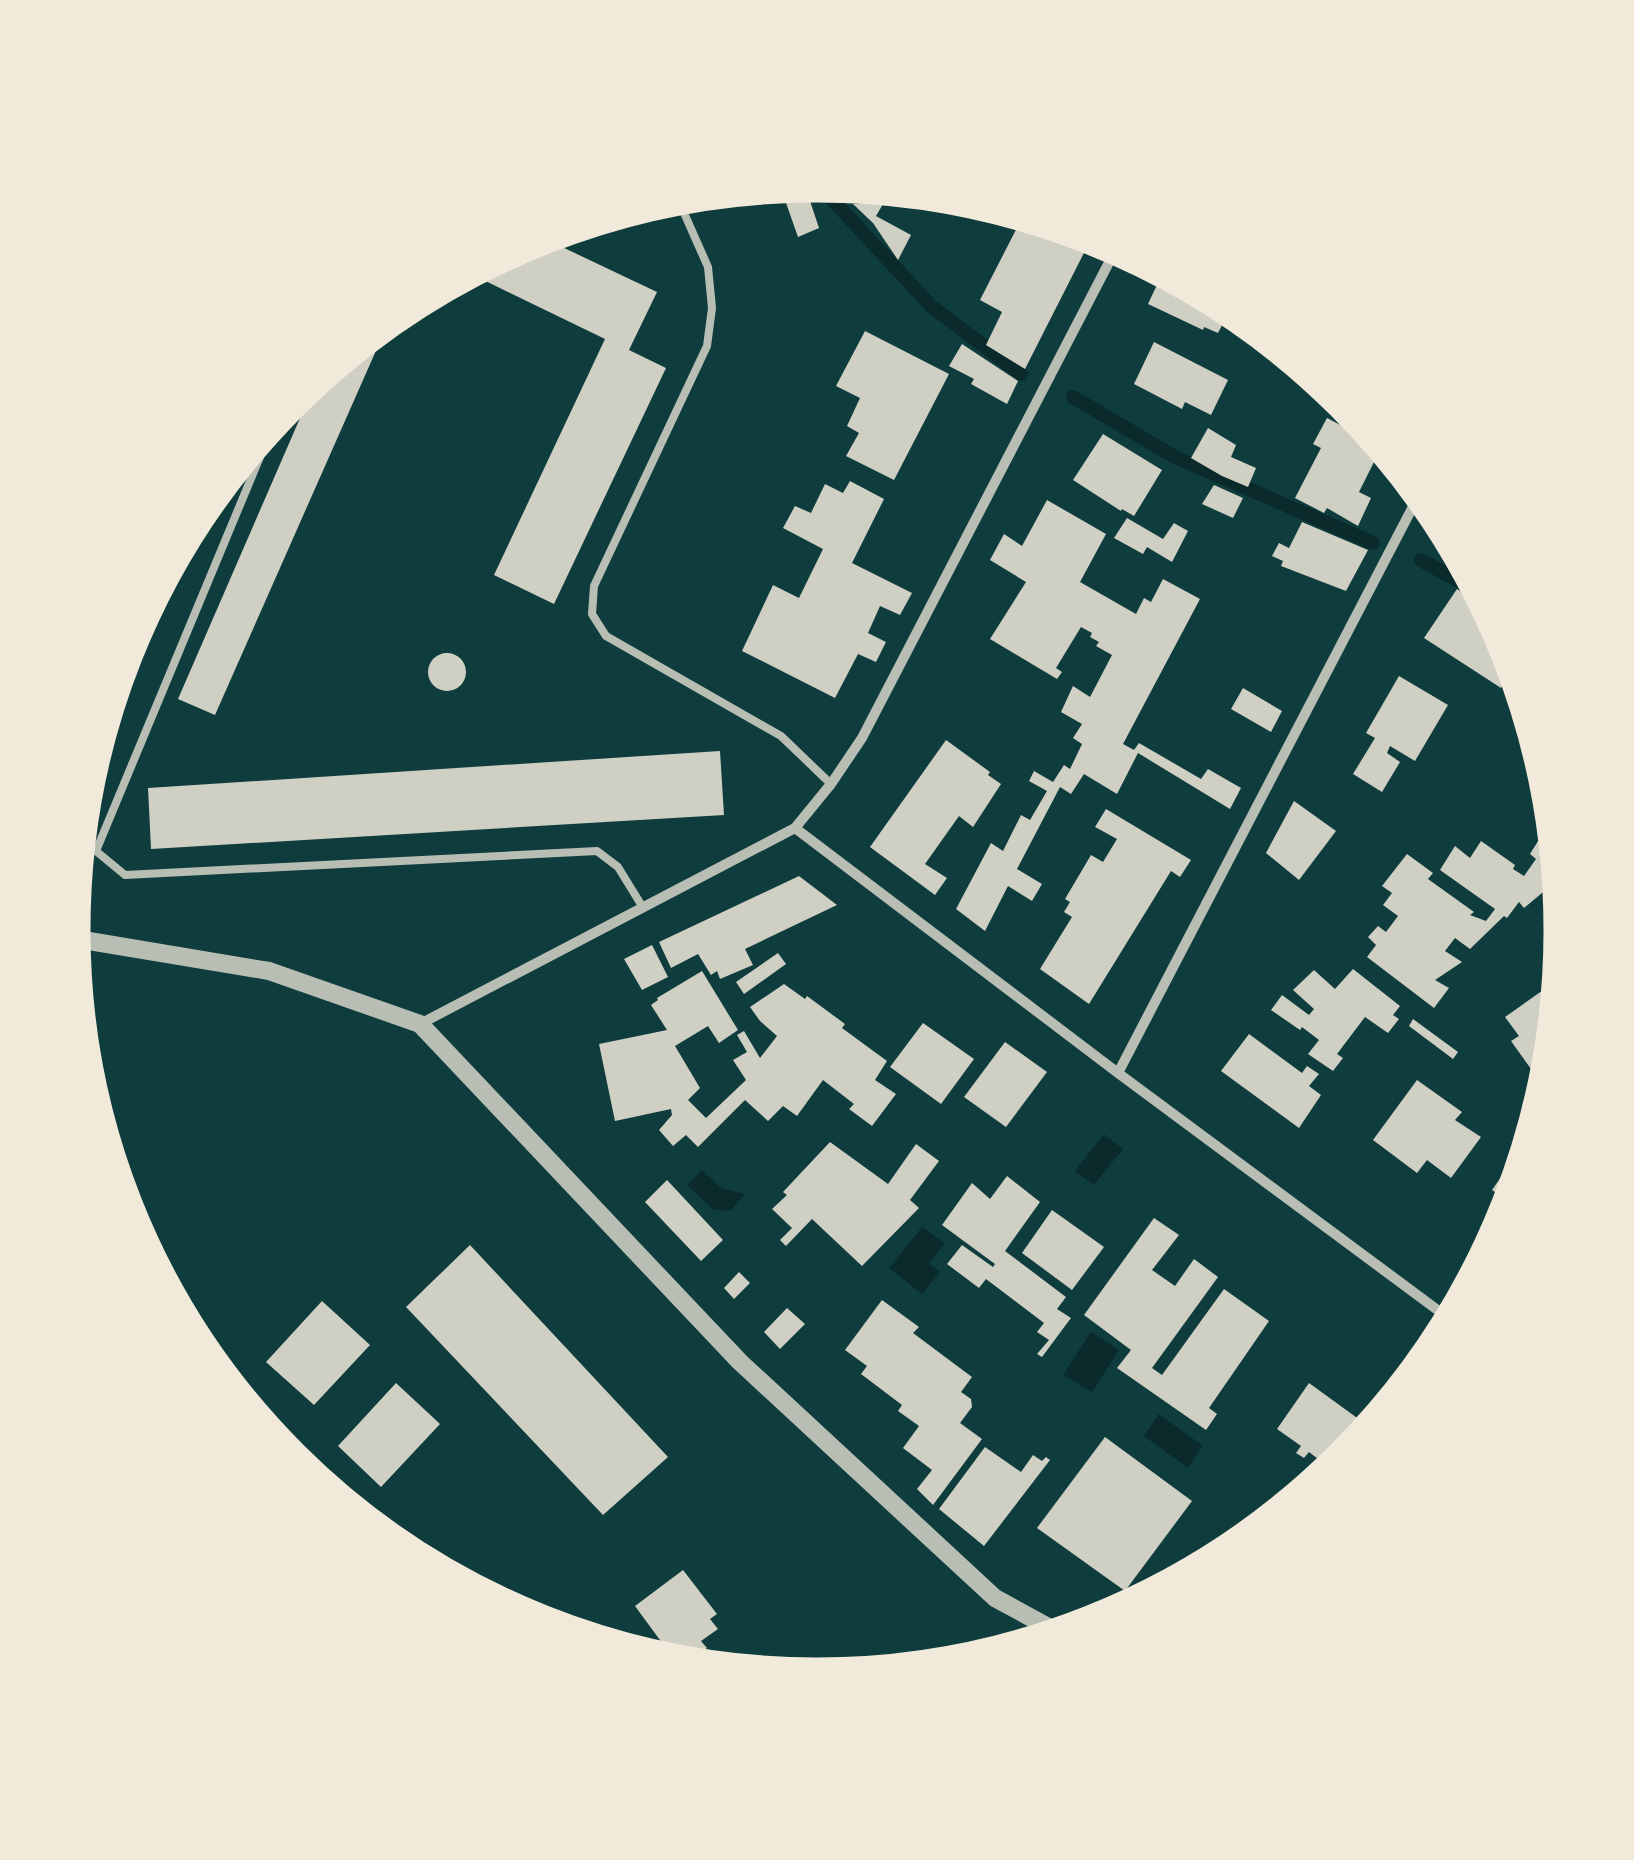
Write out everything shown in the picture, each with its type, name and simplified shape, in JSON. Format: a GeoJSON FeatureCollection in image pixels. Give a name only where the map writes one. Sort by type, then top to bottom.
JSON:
{"type":"FeatureCollection","features":[{"type":"Feature","properties":{"kind":"street"},"geometry":{"type":"LineString","coordinates":[[420,1024],[794,828],[832,784],[862,738],[1110,262]]}},
{"type":"Feature","properties":{"kind":"street"},"geometry":{"type":"LineString","coordinates":[[1118,1073],[1412,509]]}},
{"type":"Feature","properties":{"kind":"street"},"geometry":{"type":"LineString","coordinates":[[794,828],[1439,1311]]}},
{"type":"Feature","properties":{"kind":"street"},"geometry":{"type":"LineString","coordinates":[[88,941],[268,971],[420,1024],[740,1362],[995,1598],[1041,1624]]}},
{"type":"Feature","properties":{"kind":"lane"},"geometry":{"type":"LineString","coordinates":[[684,213],[708,267],[712,308],[707,346],[594,586],[592,614],[606,636],[781,736],[832,784]]}},
{"type":"Feature","properties":{"kind":"lane"},"geometry":{"type":"LineString","coordinates":[[258,463],[96,851],[125,875],[597,851],[618,867],[642,906]]}},
{"type":"Feature","properties":{"kind":"water"},"geometry":{"type":"Polygon","coordinates":[[[1104,1134],[1123,1149],[1094,1185],[1075,1171],[1104,1134]]]}},
{"type":"Feature","properties":{"kind":"water"},"geometry":{"type":"Polygon","coordinates":[[[702,1170],[721,1188],[745,1194],[730,1211],[714,1210],[687,1185],[702,1170]]]}},
{"type":"Feature","properties":{"kind":"water"},"geometry":{"type":"Polygon","coordinates":[[[922,1227],[945,1243],[929,1263],[940,1272],[922,1294],[889,1268],[922,1227]]]}},
{"type":"Feature","properties":{"kind":"water"},"geometry":{"type":"Polygon","coordinates":[[[1091,1332],[1119,1350],[1092,1392],[1063,1375],[1091,1332]]]}},
{"type":"Feature","properties":{"kind":"water"},"geometry":{"type":"Polygon","coordinates":[[[1159,1414],[1203,1446],[1188,1468],[1144,1436],[1159,1414]]]}},
{"type":"Feature","properties":{"kind":"building"},"geometry":{"type":"Polygon","coordinates":[[[810,200],[819,228],[798,237],[785,201],[810,200]]]}},
{"type":"Feature","properties":{"kind":"building"},"geometry":{"type":"Polygon","coordinates":[[[853,204],[883,204],[876,216],[911,235],[898,260],[873,223],[853,204]]]}},
{"type":"Feature","properties":{"kind":"building"},"geometry":{"type":"Polygon","coordinates":[[[1017,228],[1085,252],[1025,369],[986,345],[1002,312],[980,300],[1017,228]]]}},
{"type":"Feature","properties":{"kind":"building"},"geometry":{"type":"Polygon","coordinates":[[[562,247],[657,292],[629,350],[666,368],[554,604],[494,575],[605,339],[485,281],[562,247]]]}},
{"type":"Feature","properties":{"kind":"building"},"geometry":{"type":"Polygon","coordinates":[[[1157,285],[1223,324],[1218,333],[1204,327],[1203,330],[1148,304],[1157,285]]]}},
{"type":"Feature","properties":{"kind":"building"},"geometry":{"type":"Polygon","coordinates":[[[865,331],[949,374],[894,480],[846,456],[859,433],[847,426],[860,398],[836,386],[865,331]]]}},
{"type":"Feature","properties":{"kind":"building"},"geometry":{"type":"Polygon","coordinates":[[[1154,342],[1228,380],[1211,415],[1185,402],[1182,409],[1134,384],[1154,342]]]}},
{"type":"Feature","properties":{"kind":"building"},"geometry":{"type":"Polygon","coordinates":[[[962,344],[1018,381],[1007,404],[949,366],[962,344]]]}},
{"type":"Feature","properties":{"kind":"building"},"geometry":{"type":"Polygon","coordinates":[[[377,348],[215,715],[178,699],[302,413],[377,348]]]}},
{"type":"Feature","properties":{"kind":"building"},"geometry":{"type":"Polygon","coordinates":[[[1327,418],[1345,428],[1375,461],[1359,492],[1371,498],[1358,526],[1327,508],[1324,513],[1295,498],[1321,448],[1313,444],[1327,418]]]}},
{"type":"Feature","properties":{"kind":"building"},"geometry":{"type":"Polygon","coordinates":[[[1208,428],[1236,445],[1231,457],[1256,468],[1248,487],[1191,458],[1208,428]]]}},
{"type":"Feature","properties":{"kind":"building"},"geometry":{"type":"Polygon","coordinates":[[[1103,434],[1162,470],[1134,516],[1073,480],[1103,434]]]}},
{"type":"Feature","properties":{"kind":"building"},"geometry":{"type":"Polygon","coordinates":[[[850,481],[884,499],[852,563],[912,593],[900,615],[880,606],[868,633],[886,642],[876,662],[858,654],[835,698],[742,651],[773,585],[799,598],[823,549],[783,528],[795,506],[811,513],[825,484],[843,493],[850,481]]]}},
{"type":"Feature","properties":{"kind":"building"},"geometry":{"type":"Polygon","coordinates":[[[1214,485],[1243,498],[1233,518],[1202,504],[1214,485]]]}},
{"type":"Feature","properties":{"kind":"building"},"geometry":{"type":"Polygon","coordinates":[[[1047,500],[1106,534],[1080,582],[1136,614],[1144,598],[1151,602],[1163,579],[1200,599],[1123,744],[1134,750],[1139,743],[1201,779],[1208,769],[1241,788],[1230,809],[1138,753],[1117,794],[1084,774],[1071,794],[1060,787],[1017,869],[1042,884],[1032,901],[1008,886],[985,931],[956,909],[991,843],[1003,851],[1021,815],[1030,820],[1047,791],[1029,781],[1034,771],[1053,782],[1064,765],[1070,769],[1082,744],[1073,738],[1082,724],[1061,712],[1073,686],[1090,697],[1112,655],[1096,646],[1099,642],[1090,637],[1092,633],[1081,627],[1056,668],[1062,672],[1057,679],[990,639],[1026,582],[990,560],[1004,534],[1022,546],[1047,500]]]}},
{"type":"Feature","properties":{"kind":"building"},"geometry":{"type":"Polygon","coordinates":[[[1127,518],[1163,539],[1174,523],[1188,531],[1172,562],[1147,547],[1143,554],[1114,538],[1127,518]]]}},
{"type":"Feature","properties":{"kind":"building"},"geometry":{"type":"Polygon","coordinates":[[[1302,522],[1368,550],[1346,591],[1281,566],[1283,561],[1272,556],[1279,543],[1289,548],[1302,522]]]}},
{"type":"Feature","properties":{"kind":"building"},"geometry":{"type":"Polygon","coordinates":[[[1457,589],[1471,607],[1503,684],[1501,688],[1424,638],[1457,589]]]}},
{"type":"Feature","properties":{"kind":"building"},"geometry":{"type":"Polygon","coordinates":[[[447,653],[460,659],[466,672],[460,685],[447,691],[434,685],[428,672],[434,659],[447,653]]]}},
{"type":"Feature","properties":{"kind":"building"},"geometry":{"type":"Polygon","coordinates":[[[1399,676],[1448,705],[1415,761],[1390,746],[1387,753],[1400,762],[1382,792],[1353,774],[1375,738],[1366,733],[1399,676]]]}},
{"type":"Feature","properties":{"kind":"building"},"geometry":{"type":"Polygon","coordinates":[[[1243,688],[1282,711],[1271,732],[1231,709],[1243,688]]]}},
{"type":"Feature","properties":{"kind":"building"},"geometry":{"type":"Polygon","coordinates":[[[946,740],[1001,784],[973,827],[959,816],[925,864],[947,878],[935,895],[870,847],[946,740]]]}},
{"type":"Feature","properties":{"kind":"building"},"geometry":{"type":"Polygon","coordinates":[[[720,751],[724,815],[151,849],[148,788],[720,751]]]}},
{"type":"Feature","properties":{"kind":"building"},"geometry":{"type":"Polygon","coordinates":[[[1294,801],[1336,831],[1299,880],[1266,853],[1294,801]]]}},
{"type":"Feature","properties":{"kind":"building"},"geometry":{"type":"Polygon","coordinates":[[[1106,809],[1191,860],[1180,877],[1171,871],[1089,1004],[1040,969],[1072,917],[1064,912],[1070,902],[1065,899],[1091,855],[1103,862],[1117,839],[1095,827],[1106,809]]]}},
{"type":"Feature","properties":{"kind":"building"},"geometry":{"type":"Polygon","coordinates":[[[1540,837],[1545,890],[1524,908],[1519,902],[1507,918],[1504,916],[1470,949],[1455,938],[1445,951],[1462,962],[1435,980],[1449,988],[1434,1008],[1367,957],[1376,945],[1368,937],[1378,926],[1386,932],[1398,916],[1383,905],[1392,893],[1382,886],[1407,854],[1433,873],[1428,879],[1474,912],[1470,915],[1486,921],[1495,909],[1440,870],[1455,846],[1470,858],[1481,841],[1524,876],[1536,859],[1530,854],[1540,837]]]}},
{"type":"Feature","properties":{"kind":"building"},"geometry":{"type":"Polygon","coordinates":[[[799,876],[837,905],[745,949],[753,965],[720,979],[717,971],[711,975],[698,954],[671,968],[659,942],[799,876]]]}},
{"type":"Feature","properties":{"kind":"building"},"geometry":{"type":"Polygon","coordinates":[[[652,945],[668,977],[642,990],[624,959],[652,945]]]}},
{"type":"Feature","properties":{"kind":"building"},"geometry":{"type":"Polygon","coordinates":[[[778,953],[786,964],[744,994],[736,982],[778,953]]]}},
{"type":"Feature","properties":{"kind":"building"},"geometry":{"type":"Polygon","coordinates":[[[1353,969],[1400,1006],[1393,1015],[1399,1019],[1388,1033],[1365,1017],[1337,1054],[1343,1058],[1333,1071],[1308,1054],[1319,1040],[1271,1010],[1282,995],[1309,1015],[1314,1009],[1293,990],[1314,970],[1335,989],[1353,969]]]}},
{"type":"Feature","properties":{"kind":"building"},"geometry":{"type":"Polygon","coordinates":[[[702,971],[738,1030],[719,1043],[708,1026],[675,1046],[700,1088],[688,1100],[706,1118],[746,1080],[733,1060],[747,1052],[737,1035],[744,1031],[760,1058],[777,1036],[750,1007],[784,984],[845,1024],[842,1028],[887,1061],[875,1080],[896,1094],[872,1126],[849,1109],[854,1104],[823,1080],[797,1116],[783,1106],[768,1121],[745,1100],[698,1147],[686,1135],[673,1146],[659,1130],[672,1115],[671,1109],[615,1121],[599,1044],[667,1030],[651,1005],[702,971]]]}},
{"type":"Feature","properties":{"kind":"building"},"geometry":{"type":"Polygon","coordinates":[[[1544,990],[1531,1069],[1511,1041],[1519,1036],[1505,1017],[1544,990]]]}},
{"type":"Feature","properties":{"kind":"building"},"geometry":{"type":"Polygon","coordinates":[[[1413,1019],[1458,1052],[1453,1059],[1409,1026],[1413,1019]]]}},
{"type":"Feature","properties":{"kind":"building"},"geometry":{"type":"Polygon","coordinates":[[[923,1023],[974,1059],[941,1104],[890,1067],[923,1023]]]}},
{"type":"Feature","properties":{"kind":"building"},"geometry":{"type":"Polygon","coordinates":[[[1249,1034],[1302,1073],[1307,1066],[1319,1074],[1309,1086],[1321,1095],[1299,1128],[1221,1071],[1249,1034]]]}},
{"type":"Feature","properties":{"kind":"building"},"geometry":{"type":"Polygon","coordinates":[[[1005,1042],[1047,1072],[1006,1127],[964,1097],[1005,1042]]]}},
{"type":"Feature","properties":{"kind":"building"},"geometry":{"type":"Polygon","coordinates":[[[1417,1080],[1462,1112],[1455,1120],[1481,1137],[1451,1178],[1427,1160],[1417,1173],[1373,1140],[1417,1080]]]}},
{"type":"Feature","properties":{"kind":"building"},"geometry":{"type":"Polygon","coordinates":[[[830,1142],[888,1184],[916,1144],[939,1161],[910,1200],[919,1208],[862,1266],[812,1219],[786,1246],[780,1240],[792,1228],[772,1209],[830,1142]]]}},
{"type":"Feature","properties":{"kind":"building"},"geometry":{"type":"Polygon","coordinates":[[[1506,1170],[1497,1193],[1492,1190],[1506,1170]]]}},
{"type":"Feature","properties":{"kind":"building"},"geometry":{"type":"Polygon","coordinates":[[[1007,1176],[1040,1202],[1005,1251],[1066,1297],[1057,1309],[1071,1318],[1042,1357],[1037,1354],[1049,1340],[1037,1332],[1044,1323],[986,1279],[979,1288],[947,1264],[962,1245],[993,1267],[995,1264],[942,1225],[972,1183],[990,1199],[1007,1176]]]}},
{"type":"Feature","properties":{"kind":"building"},"geometry":{"type":"Polygon","coordinates":[[[667,1180],[723,1240],[701,1261],[645,1202],[667,1180]]]}},
{"type":"Feature","properties":{"kind":"building"},"geometry":{"type":"Polygon","coordinates":[[[1052,1210],[1104,1247],[1072,1290],[1022,1253],[1052,1210]]]}},
{"type":"Feature","properties":{"kind":"building"},"geometry":{"type":"Polygon","coordinates":[[[1154,1218],[1179,1235],[1152,1270],[1175,1286],[1194,1259],[1218,1277],[1152,1368],[1162,1375],[1224,1289],[1269,1321],[1209,1408],[1217,1414],[1206,1430],[1117,1368],[1131,1350],[1084,1315],[1154,1218]]]}},
{"type":"Feature","properties":{"kind":"building"},"geometry":{"type":"Polygon","coordinates":[[[470,1245],[668,1457],[603,1515],[406,1307],[470,1245]]]}},
{"type":"Feature","properties":{"kind":"building"},"geometry":{"type":"Polygon","coordinates":[[[739,1272],[750,1283],[734,1299],[724,1288],[739,1272]]]}},
{"type":"Feature","properties":{"kind":"building"},"geometry":{"type":"Polygon","coordinates":[[[882,1300],[919,1327],[913,1333],[972,1377],[961,1392],[971,1399],[972,1407],[960,1423],[982,1439],[933,1505],[917,1489],[932,1470],[903,1448],[919,1426],[898,1411],[902,1405],[861,1374],[867,1366],[845,1350],[882,1300]]]}},
{"type":"Feature","properties":{"kind":"building"},"geometry":{"type":"Polygon","coordinates":[[[322,1301],[370,1345],[314,1405],[266,1362],[322,1301]]]}},
{"type":"Feature","properties":{"kind":"building"},"geometry":{"type":"Polygon","coordinates":[[[787,1308],[805,1324],[780,1349],[764,1332],[787,1308]]]}},
{"type":"Feature","properties":{"kind":"building"},"geometry":{"type":"Polygon","coordinates":[[[396,1383],[440,1424],[381,1487],[338,1446],[396,1383]]]}},
{"type":"Feature","properties":{"kind":"building"},"geometry":{"type":"Polygon","coordinates":[[[1309,1383],[1358,1419],[1318,1459],[1309,1452],[1304,1458],[1296,1453],[1301,1446],[1277,1429],[1309,1383]]]}},
{"type":"Feature","properties":{"kind":"building"},"geometry":{"type":"Polygon","coordinates":[[[1105,1437],[1192,1501],[1125,1591],[1037,1528],[1105,1437]]]}},
{"type":"Feature","properties":{"kind":"building"},"geometry":{"type":"Polygon","coordinates":[[[985,1447],[1021,1472],[1033,1455],[1042,1461],[1046,1457],[1050,1460],[984,1546],[939,1509],[985,1447]]]}},
{"type":"Feature","properties":{"kind":"building"},"geometry":{"type":"Polygon","coordinates":[[[683,1570],[717,1614],[710,1619],[718,1629],[701,1641],[707,1648],[704,1650],[661,1642],[635,1606],[683,1570]]]}},
{"type":"Feature","properties":{"kind":"waterway"},"geometry":{"type":"LineString","coordinates":[[833,201],[931,306],[1021,374]]}},
{"type":"Feature","properties":{"kind":"waterway"},"geometry":{"type":"LineString","coordinates":[[1073,397],[1175,457],[1373,543]]}},
{"type":"Feature","properties":{"kind":"waterway"},"geometry":{"type":"LineString","coordinates":[[1421,560],[1457,580]]}}]}
